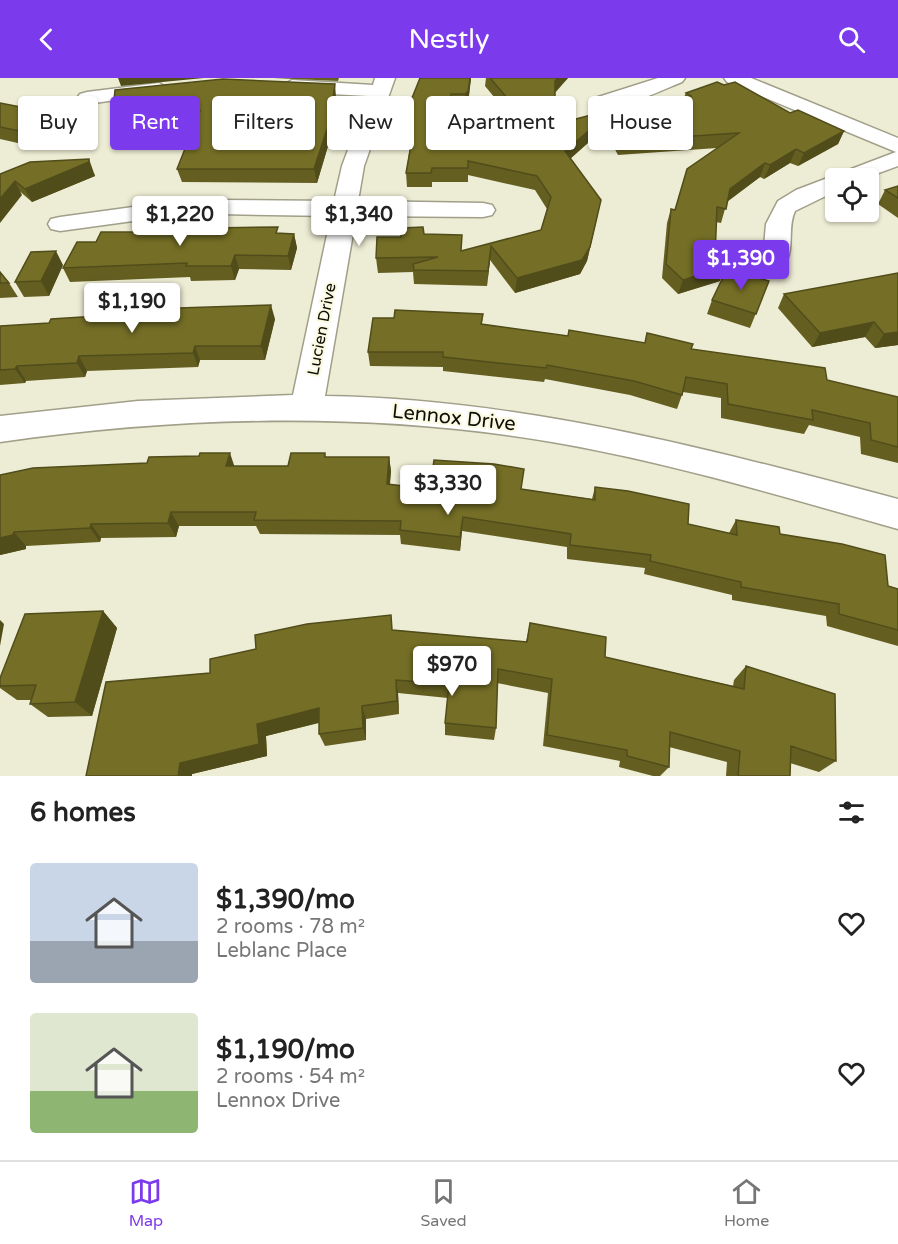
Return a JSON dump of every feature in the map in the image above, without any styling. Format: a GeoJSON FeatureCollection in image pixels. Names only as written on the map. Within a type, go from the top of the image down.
{"type":"FeatureCollection","features":[{"type":"Feature","properties":{"kind":"street"},"geometry":{"type":"LineString","coordinates":[[625,96],[675,78]]}},
{"type":"Feature","properties":{"kind":"street"},"geometry":{"type":"LineString","coordinates":[[734,78],[898,146]]}},
{"type":"Feature","properties":{"kind":"street"},"geometry":{"type":"LineString","coordinates":[[272,85],[382,85]]}},
{"type":"Feature","properties":{"kind":"street","name":"Lucien Drive"},"geometry":{"type":"LineString","coordinates":[[307,407],[353,166],[382,85]]}},
{"type":"Feature","properties":{"kind":"street"},"geometry":{"type":"LineString","coordinates":[[98,97],[180,87]]}},
{"type":"Feature","properties":{"kind":"street"},"geometry":{"type":"LineString","coordinates":[[872,168],[898,158]]}},
{"type":"Feature","properties":{"kind":"street"},"geometry":{"type":"LineString","coordinates":[[776,258],[776,222],[781,210],[795,199],[825,187]]}},
{"type":"Feature","properties":{"kind":"street"},"geometry":{"type":"LineString","coordinates":[[60,224],[192,208],[483,210]]}},
{"type":"Feature","properties":{"kind":"street","name":"Lennox Drive"},"geometry":{"type":"LineString","coordinates":[[0,429],[143,411],[307,407],[436,414],[552,429],[705,462],[898,514]]}},
{"type":"Feature","properties":{"kind":"building"},"geometry":{"type":"Polygon","coordinates":[[[420,78],[470,78],[468,91],[465,94],[426,96],[426,150],[566,150],[601,200],[590,247],[582,260],[517,278],[491,246],[488,271],[414,270],[413,264],[438,257],[376,258],[377,237],[401,237],[401,228],[423,227],[424,234],[462,235],[461,251],[541,230],[551,197],[537,176],[468,161],[468,168],[432,168],[431,173],[406,173],[410,150],[414,150],[413,96],[420,78]]]}},
{"type":"Feature","properties":{"kind":"building"},"geometry":{"type":"Polygon","coordinates":[[[490,78],[558,78],[555,81],[555,96],[505,96],[490,78]]]}},
{"type":"Feature","properties":{"kind":"building"},"geometry":{"type":"Polygon","coordinates":[[[223,79],[335,84],[333,96],[327,96],[327,129],[314,169],[177,169],[185,150],[200,150],[200,96],[114,96],[115,90],[223,79]]]}},
{"type":"Feature","properties":{"kind":"building"},"geometry":{"type":"Polygon","coordinates":[[[717,82],[724,85],[735,82],[790,113],[798,110],[844,131],[804,153],[796,149],[770,165],[765,163],[730,189],[726,209],[717,207],[715,258],[725,267],[683,280],[666,264],[671,209],[675,210],[687,169],[739,133],[693,136],[693,96],[686,93],[717,82]]]}},
{"type":"Feature","properties":{"kind":"building"},"geometry":{"type":"Polygon","coordinates":[[[0,103],[18,106],[18,131],[0,127],[0,103]]]}},
{"type":"Feature","properties":{"kind":"building"},"geometry":{"type":"Polygon","coordinates":[[[588,116],[588,131],[576,142],[576,119],[588,116]]]}},
{"type":"Feature","properties":{"kind":"building"},"geometry":{"type":"Polygon","coordinates":[[[89,159],[89,162],[25,189],[15,181],[0,199],[0,174],[30,162],[89,159]]]}},
{"type":"Feature","properties":{"kind":"building"},"geometry":{"type":"Polygon","coordinates":[[[898,186],[898,198],[885,190],[898,186]]]}},
{"type":"Feature","properties":{"kind":"building"},"geometry":{"type":"Polygon","coordinates":[[[278,227],[276,233],[294,234],[288,256],[235,255],[231,266],[186,266],[187,263],[63,268],[77,242],[96,242],[101,232],[278,227]]]}},
{"type":"Feature","properties":{"kind":"building"},"geometry":{"type":"Polygon","coordinates":[[[56,251],[41,281],[15,282],[31,252],[56,251]]]}},
{"type":"Feature","properties":{"kind":"building"},"geometry":{"type":"Polygon","coordinates":[[[727,269],[769,281],[756,314],[712,300],[727,269]]]}},
{"type":"Feature","properties":{"kind":"building"},"geometry":{"type":"Polygon","coordinates":[[[0,272],[9,283],[0,283],[0,272]]]}},
{"type":"Feature","properties":{"kind":"building"},"geometry":{"type":"Polygon","coordinates":[[[898,273],[898,332],[884,334],[874,322],[820,333],[784,294],[898,273]]]}},
{"type":"Feature","properties":{"kind":"building"},"geometry":{"type":"Polygon","coordinates":[[[271,305],[261,346],[195,346],[193,353],[79,356],[77,363],[17,366],[15,369],[0,370],[0,326],[49,323],[51,319],[114,315],[116,310],[271,305]]]}},
{"type":"Feature","properties":{"kind":"building"},"geometry":{"type":"Polygon","coordinates":[[[395,310],[483,314],[481,324],[568,336],[569,330],[645,343],[647,333],[693,344],[691,349],[825,368],[827,380],[898,397],[898,447],[871,440],[870,423],[812,410],[813,420],[728,404],[727,384],[686,377],[682,395],[634,381],[547,365],[546,368],[443,357],[443,352],[368,352],[373,318],[394,318],[395,310]]]}},
{"type":"Feature","properties":{"kind":"building"},"geometry":{"type":"Polygon","coordinates":[[[200,453],[230,453],[226,466],[288,466],[291,453],[325,453],[325,457],[389,457],[387,484],[430,489],[434,460],[494,464],[524,469],[521,489],[595,500],[595,487],[628,491],[689,504],[688,524],[737,535],[736,520],[779,527],[780,534],[842,544],[885,555],[888,586],[898,589],[898,630],[839,614],[839,604],[741,587],[741,582],[650,561],[651,555],[570,545],[571,534],[463,517],[460,537],[400,530],[401,521],[254,520],[256,512],[171,512],[168,523],[91,524],[90,528],[14,532],[13,535],[0,538],[0,475],[33,468],[147,463],[149,457],[199,456],[200,453]]]}},
{"type":"Feature","properties":{"kind":"building"},"geometry":{"type":"Polygon","coordinates":[[[103,611],[75,702],[30,704],[36,685],[0,686],[0,678],[25,614],[103,611]]]}},
{"type":"Feature","properties":{"kind":"building"},"geometry":{"type":"Polygon","coordinates":[[[391,615],[392,630],[527,642],[530,623],[606,637],[605,657],[744,689],[746,666],[835,694],[836,761],[791,746],[790,776],[738,776],[740,751],[670,732],[669,767],[627,756],[627,750],[547,735],[552,679],[498,669],[496,728],[445,723],[449,684],[396,680],[397,701],[362,706],[363,728],[319,734],[319,708],[257,724],[259,744],[180,763],[178,776],[86,776],[106,682],[210,673],[210,659],[256,649],[255,635],[307,624],[391,615]]]}}]}
